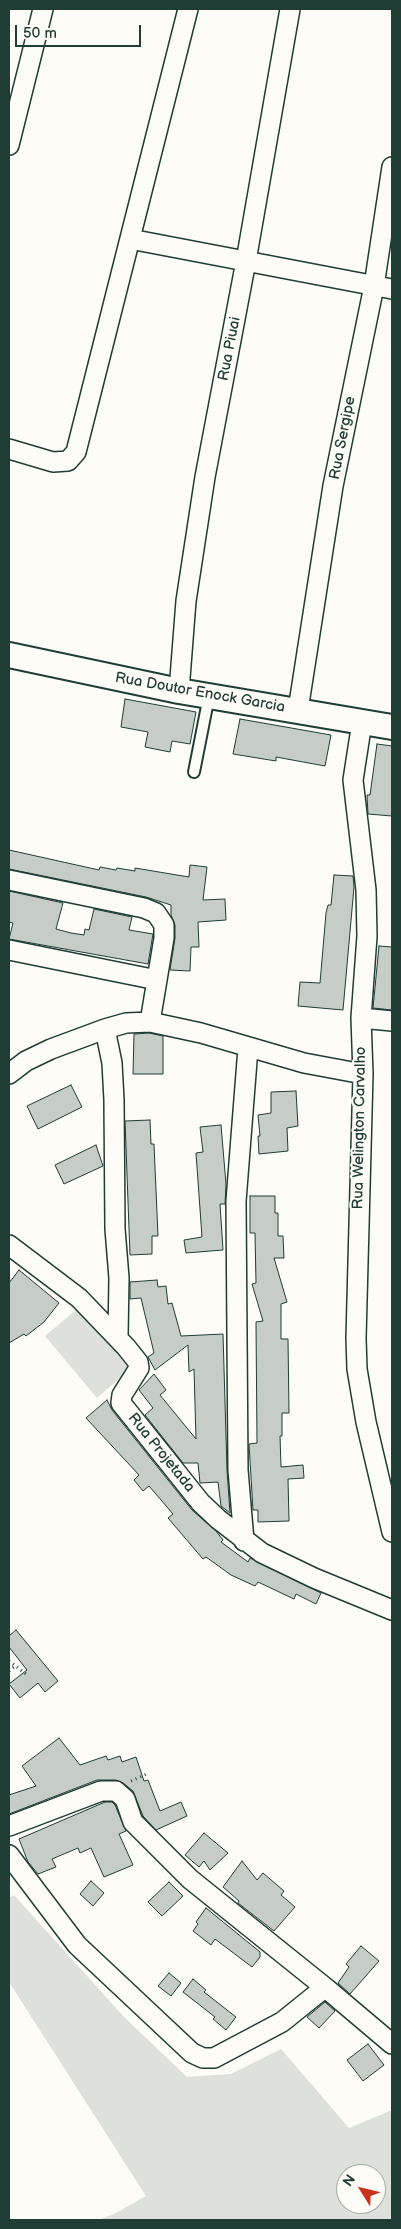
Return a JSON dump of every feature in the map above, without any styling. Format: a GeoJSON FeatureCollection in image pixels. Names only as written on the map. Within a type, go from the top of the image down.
{"type":"FeatureCollection","features":[{"type":"Feature","properties":{"kind":"street"},"geometry":{"type":"LineString","coordinates":[[9,145],[43,9]]}},
{"type":"Feature","properties":{"kind":"street"},"geometry":{"type":"LineString","coordinates":[[9,449],[53,462],[68,461],[76,452],[188,9]]}},
{"type":"Feature","properties":{"kind":"street","name":"Rua Piuai"},"geometry":{"type":"LineString","coordinates":[[179,691],[186,601],[202,496],[246,261],[290,9]]}},
{"type":"Feature","properties":{"kind":"street","name":"Rua Sergipe"},"geometry":{"type":"LineString","coordinates":[[298,710],[333,486],[383,288],[392,167]]}},
{"type":"Feature","properties":{"kind":"street"},"geometry":{"type":"LineString","coordinates":[[130,239],[383,288]]}},
{"type":"Feature","properties":{"kind":"street","name":"Rua Doutor Enock Garcia"},"geometry":{"type":"LineString","coordinates":[[9,655],[179,691],[392,727]]}},
{"type":"Feature","properties":{"kind":"street","name":"Rua Welington Carvalho"},"geometry":{"type":"LineString","coordinates":[[362,722],[353,780],[366,890],[366,936],[361,1018],[363,1074],[357,1262],[357,1370],[366,1422],[388,1497],[392,1532]]}},
{"type":"Feature","properties":{"kind":"street"},"geometry":{"type":"LineString","coordinates":[[9,880],[154,911],[164,925],[163,950],[150,1022]]}},
{"type":"Feature","properties":{"kind":"street"},"geometry":{"type":"LineString","coordinates":[[9,950],[158,980]]}},
{"type":"Feature","properties":{"kind":"street"},"geometry":{"type":"LineString","coordinates":[[361,1018],[392,1021]]}},
{"type":"Feature","properties":{"kind":"street"},"geometry":{"type":"LineString","coordinates":[[9,1074],[34,1057],[105,1029],[126,1024],[150,1022],[201,1033],[304,1063],[363,1074]]}},
{"type":"Feature","properties":{"kind":"street"},"geometry":{"type":"LineString","coordinates":[[105,1029],[112,1063],[114,1100],[115,1229],[119,1278],[118,1336]]}},
{"type":"Feature","properties":{"kind":"street"},"geometry":{"type":"LineString","coordinates":[[244,1540],[238,1470],[236,1201],[248,1048]]}},
{"type":"Feature","properties":{"kind":"street","name":"Rua Projetada"},"geometry":{"type":"LineString","coordinates":[[9,1245],[79,1298],[118,1336],[139,1366],[137,1374],[122,1395],[121,1403],[201,1503],[262,1553],[314,1578],[392,1610]]}},
{"type":"Feature","properties":{"kind":"street"},"geometry":{"type":"LineString","coordinates":[[9,1826],[102,1791],[116,1791],[125,1799],[133,1822],[190,1878],[392,2044]]}},
{"type":"Feature","properties":{"kind":"street"},"geometry":{"type":"LineString","coordinates":[[9,1855],[77,1944],[192,2053],[203,2058],[214,2058],[282,2022],[323,1989],[327,1989]]}},
{"type":"Feature","properties":{"kind":"lane"},"geometry":{"type":"LineString","coordinates":[[194,772],[209,696]]}},
{"type":"Feature","properties":{"kind":"path"},"geometry":{"type":"LineString","coordinates":[[9,1661],[26,1674]]}},
{"type":"Feature","properties":{"kind":"path"},"geometry":{"type":"LineString","coordinates":[[9,1671],[15,1666]]}},
{"type":"Feature","properties":{"kind":"shaded area"},"geometry":{"type":"Polygon","coordinates":[[[83,1304],[135,1365],[97,1398],[45,1336],[83,1304]]]}},
{"type":"Feature","properties":{"kind":"shaded area"},"geometry":{"type":"Polygon","coordinates":[[[14,1895],[124,2017],[187,2077],[231,2074],[281,2049],[349,2128],[392,2110],[392,2220],[98,2220],[114,2214],[146,2196],[9,1982],[9,1898],[14,1895]]]}},
{"type":"Feature","properties":{"kind":"building"},"geometry":{"type":"Polygon","coordinates":[[[125,699],[196,712],[190,744],[172,741],[170,752],[145,747],[148,732],[121,727],[125,699]]]}},
{"type":"Feature","properties":{"kind":"building"},"geometry":{"type":"Polygon","coordinates":[[[240,719],[331,735],[325,766],[276,757],[276,761],[233,754],[240,719]]]}},
{"type":"Feature","properties":{"kind":"building"},"geometry":{"type":"Polygon","coordinates":[[[377,744],[392,746],[392,816],[368,814],[367,795],[370,795],[377,744]]]}},
{"type":"Feature","properties":{"kind":"building"},"geometry":{"type":"Polygon","coordinates":[[[9,850],[99,870],[100,867],[135,871],[135,868],[189,877],[190,865],[207,867],[203,900],[225,899],[226,920],[198,922],[199,947],[191,947],[190,971],[170,970],[175,938],[175,925],[171,915],[171,905],[146,897],[9,869],[9,850]]]}},
{"type":"Feature","properties":{"kind":"building"},"geometry":{"type":"Polygon","coordinates":[[[334,875],[353,876],[354,887],[343,1010],[298,1006],[300,982],[320,983],[326,913],[328,905],[331,905],[334,875]]]}},
{"type":"Feature","properties":{"kind":"building"},"geometry":{"type":"Polygon","coordinates":[[[9,891],[63,903],[56,929],[71,933],[84,935],[85,929],[89,930],[94,909],[132,917],[129,930],[153,934],[148,964],[9,939],[13,923],[9,922],[9,891]]]}},
{"type":"Feature","properties":{"kind":"building"},"geometry":{"type":"Polygon","coordinates":[[[379,946],[392,947],[392,1010],[373,1008],[379,946]]]}},
{"type":"Feature","properties":{"kind":"building"},"geometry":{"type":"Polygon","coordinates":[[[149,1033],[163,1036],[163,1074],[133,1074],[134,1034],[149,1033]]]}},
{"type":"Feature","properties":{"kind":"building"},"geometry":{"type":"Polygon","coordinates":[[[71,1085],[82,1107],[38,1129],[27,1106],[71,1085]]]}},
{"type":"Feature","properties":{"kind":"building"},"geometry":{"type":"Polygon","coordinates":[[[296,1091],[298,1126],[287,1128],[288,1151],[259,1154],[258,1115],[271,1113],[271,1092],[296,1091]]]}},
{"type":"Feature","properties":{"kind":"building"},"geometry":{"type":"Polygon","coordinates":[[[150,1120],[151,1144],[154,1144],[158,1236],[152,1236],[152,1254],[130,1255],[125,1121],[150,1120]]]}},
{"type":"Feature","properties":{"kind":"building"},"geometry":{"type":"Polygon","coordinates":[[[221,1125],[226,1184],[225,1204],[220,1204],[223,1250],[186,1253],[184,1240],[202,1237],[196,1153],[203,1152],[200,1127],[221,1125]]]}},
{"type":"Feature","properties":{"kind":"building"},"geometry":{"type":"Polygon","coordinates":[[[96,1145],[103,1166],[64,1184],[55,1165],[96,1145]]]}},
{"type":"Feature","properties":{"kind":"building"},"geometry":{"type":"Polygon","coordinates":[[[250,1196],[275,1196],[275,1213],[278,1213],[278,1236],[283,1236],[284,1258],[274,1258],[287,1302],[281,1304],[281,1339],[288,1339],[289,1413],[282,1413],[282,1436],[280,1436],[281,1467],[303,1465],[304,1478],[288,1479],[289,1521],[258,1522],[258,1510],[253,1510],[249,1444],[257,1443],[256,1322],[263,1321],[252,1284],[256,1283],[255,1233],[250,1233],[250,1196]]]}},
{"type":"Feature","properties":{"kind":"building"},"geometry":{"type":"Polygon","coordinates":[[[19,1270],[59,1303],[44,1322],[26,1336],[24,1334],[9,1343],[9,1283],[19,1270]]]}},
{"type":"Feature","properties":{"kind":"building"},"geometry":{"type":"Polygon","coordinates":[[[157,1280],[158,1287],[166,1286],[168,1304],[172,1303],[181,1336],[223,1334],[230,1513],[221,1506],[218,1482],[200,1483],[198,1463],[183,1463],[145,1415],[153,1408],[139,1390],[154,1374],[166,1390],[160,1395],[196,1439],[194,1369],[189,1372],[188,1345],[155,1370],[148,1357],[154,1353],[141,1298],[130,1299],[130,1282],[157,1280]]]}},
{"type":"Feature","properties":{"kind":"building"},"geometry":{"type":"Polygon","coordinates":[[[107,1400],[112,1410],[192,1510],[216,1531],[223,1540],[221,1542],[248,1562],[250,1558],[321,1593],[316,1604],[296,1594],[294,1599],[258,1582],[255,1586],[231,1575],[206,1557],[203,1559],[168,1518],[173,1514],[149,1486],[143,1491],[134,1480],[139,1475],[86,1418],[107,1400]]]}},
{"type":"Feature","properties":{"kind":"building"},"geometry":{"type":"Polygon","coordinates":[[[16,1630],[58,1681],[45,1692],[38,1683],[20,1698],[9,1684],[27,1670],[9,1647],[9,1636],[16,1630]]]}},
{"type":"Feature","properties":{"kind":"building"},"geometry":{"type":"Polygon","coordinates":[[[59,1738],[80,1765],[106,1756],[108,1760],[120,1756],[122,1762],[136,1757],[144,1781],[148,1780],[160,1811],[181,1802],[187,1816],[156,1830],[143,1816],[133,1791],[116,1780],[97,1780],[9,1814],[9,1795],[36,1786],[22,1766],[59,1738]]]}},
{"type":"Feature","properties":{"kind":"building"},"geometry":{"type":"Polygon","coordinates":[[[105,1802],[112,1802],[115,1805],[126,1831],[119,1834],[133,1865],[104,1877],[91,1848],[80,1853],[78,1848],[52,1859],[56,1867],[38,1874],[28,1862],[19,1839],[105,1802]]]}},
{"type":"Feature","properties":{"kind":"building"},"geometry":{"type":"Polygon","coordinates":[[[204,1833],[228,1853],[210,1870],[204,1861],[199,1867],[185,1855],[204,1833]]]}},
{"type":"Feature","properties":{"kind":"building"},"geometry":{"type":"Polygon","coordinates":[[[242,1861],[257,1880],[263,1873],[284,1891],[281,1895],[295,1907],[274,1931],[238,1903],[239,1901],[223,1887],[242,1861]]]}},
{"type":"Feature","properties":{"kind":"building"},"geometry":{"type":"Polygon","coordinates":[[[91,1881],[104,1893],[93,1906],[80,1894],[91,1881]]]}},
{"type":"Feature","properties":{"kind":"building"},"geometry":{"type":"Polygon","coordinates":[[[169,1882],[183,1896],[162,1916],[148,1902],[169,1882]]]}},
{"type":"Feature","properties":{"kind":"building"},"geometry":{"type":"Polygon","coordinates":[[[206,1908],[260,1952],[260,1957],[252,1967],[215,1939],[211,1945],[193,1931],[198,1924],[196,1922],[206,1908]]]}},
{"type":"Feature","properties":{"kind":"building"},"geometry":{"type":"Polygon","coordinates":[[[361,1946],[379,1961],[350,1994],[338,1983],[349,1967],[346,1964],[361,1946]]]}},
{"type":"Feature","properties":{"kind":"building"},"geometry":{"type":"Polygon","coordinates":[[[169,1973],[181,1983],[171,1996],[158,1986],[169,1973]]]}},
{"type":"Feature","properties":{"kind":"building"},"geometry":{"type":"Polygon","coordinates":[[[193,1979],[206,1990],[204,1992],[236,2017],[226,2030],[213,2019],[215,2017],[183,1992],[193,1979]]]}},
{"type":"Feature","properties":{"kind":"building"},"geometry":{"type":"Polygon","coordinates":[[[325,2002],[335,2011],[319,2028],[307,2017],[325,2002]]]}},
{"type":"Feature","properties":{"kind":"building"},"geometry":{"type":"Polygon","coordinates":[[[368,2044],[384,2065],[363,2081],[347,2060],[368,2044]]]}}]}
